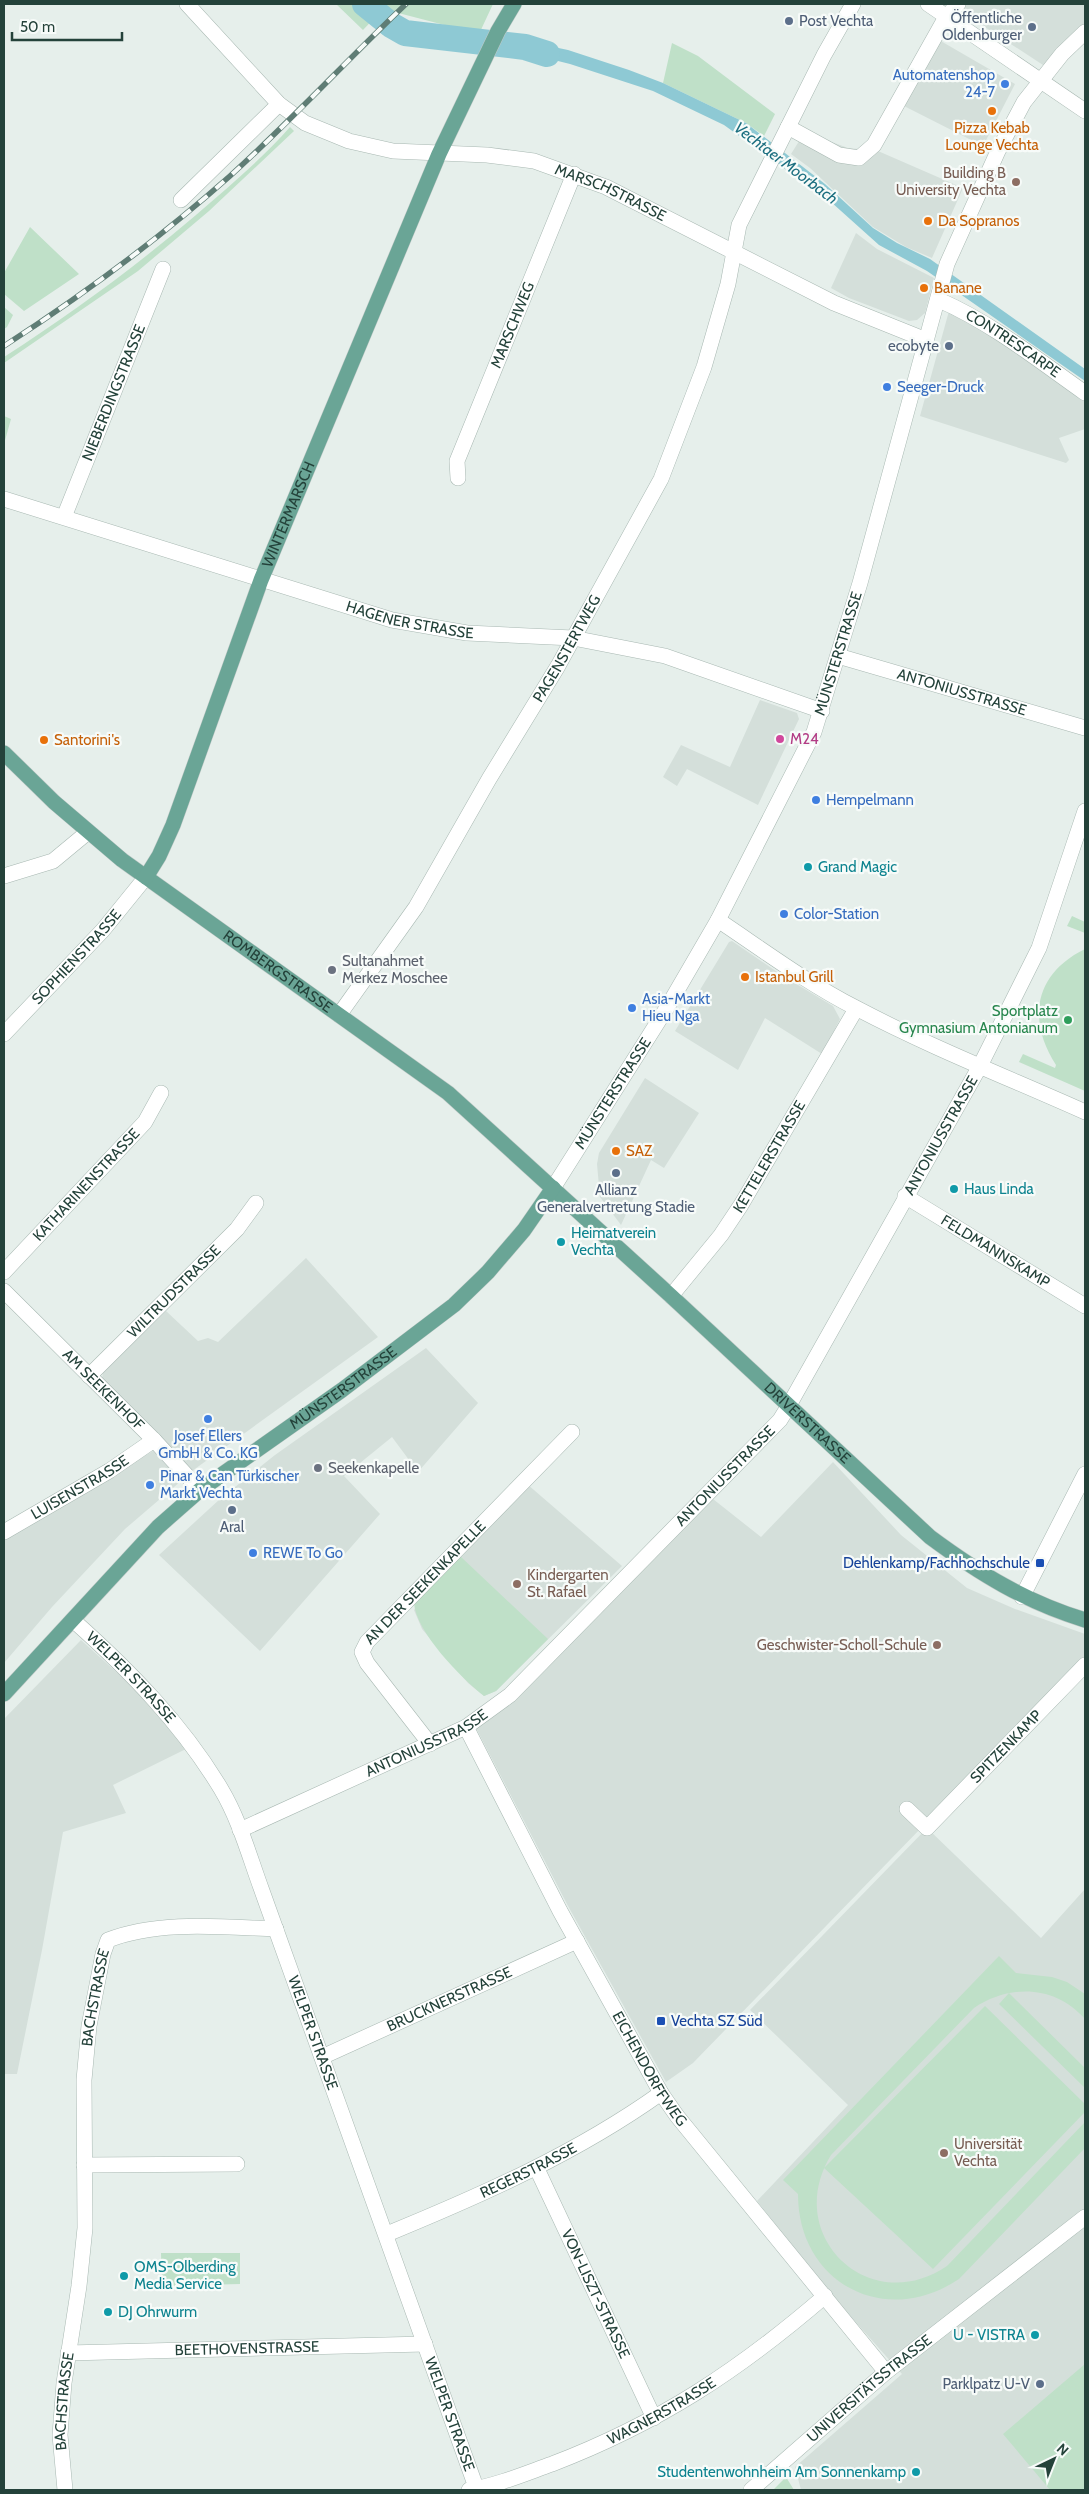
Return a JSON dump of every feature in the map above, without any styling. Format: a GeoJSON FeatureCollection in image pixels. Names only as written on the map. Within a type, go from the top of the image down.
{"type":"FeatureCollection","features":[{"type":"Feature","properties":{"kind":"main road","name":"WINTERMARSCH"},"geometry":{"type":"LineString","coordinates":[[146,877],[159,856],[172,824],[261,580],[439,154],[498,31],[514,4]]}},
{"type":"Feature","properties":{"kind":"main road","name":"ROMBERGSTRASSE"},"geometry":{"type":"LineString","coordinates":[[4,753],[88,832],[146,877],[448,1093],[553,1188]]}},
{"type":"Feature","properties":{"kind":"main road","name":"DRIVERSTRASSE"},"geometry":{"type":"LineString","coordinates":[[553,1188],[930,1538],[973,1569],[1022,1597],[1085,1620]]}},
{"type":"Feature","properties":{"kind":"main road","name":"MÜNSTERSTRASSE"},"geometry":{"type":"LineString","coordinates":[[4,1694],[74,1621],[158,1528],[200,1490],[342,1390],[454,1306],[488,1272],[524,1230],[553,1188]]}},
{"type":"Feature","properties":{"kind":"street","name":"MARSCHSTRASSE"},"geometry":{"type":"LineString","coordinates":[[187,4],[279,104],[305,123],[349,141],[393,151],[487,155],[534,161],[574,174],[606,187],[834,303],[926,340]]}},
{"type":"Feature","properties":{"kind":"street","name":"PAGENSTERTWEG"},"geometry":{"type":"LineString","coordinates":[[339,1015],[416,907],[573,638],[661,479],[704,367],[734,252],[734,239],[738,225],[824,55],[853,4]]}},
{"type":"Feature","properties":{"kind":"street"},"geometry":{"type":"LineString","coordinates":[[928,4],[1085,111]]}},
{"type":"Feature","properties":{"kind":"street"},"geometry":{"type":"LineString","coordinates":[[786,133],[839,156],[859,158],[874,145],[946,17],[958,4]]}},
{"type":"Feature","properties":{"kind":"street","name":"MÜNSTERSTRASSE"},"geometry":{"type":"LineString","coordinates":[[553,1188],[668,1006],[718,920],[814,732],[838,656],[947,264],[1013,121],[1024,102],[1062,54],[1085,32]]}},
{"type":"Feature","properties":{"kind":"street"},"geometry":{"type":"LineString","coordinates":[[181,200],[279,104]]}},
{"type":"Feature","properties":{"kind":"street","name":"MARSCHWEG"},"geometry":{"type":"LineString","coordinates":[[458,478],[456,461],[574,174]]}},
{"type":"Feature","properties":{"kind":"street","name":"NIEBERDINGSTRASSE"},"geometry":{"type":"LineString","coordinates":[[64,517],[163,269]]}},
{"type":"Feature","properties":{"kind":"street","name":"CONTRESCARPE"},"geometry":{"type":"LineString","coordinates":[[940,293],[959,309],[993,329],[1085,393]]}},
{"type":"Feature","properties":{"kind":"street","name":"HAGENER STRASSE"},"geometry":{"type":"LineString","coordinates":[[4,499],[392,620],[428,627],[505,636],[573,638],[678,660],[822,711]]}},
{"type":"Feature","properties":{"kind":"street","name":"ANTONIUSSTRASSE"},"geometry":{"type":"LineString","coordinates":[[838,656],[1085,728]]}},
{"type":"Feature","properties":{"kind":"street","name":"ANTONIUSSTRASSE"},"geometry":{"type":"LineString","coordinates":[[240,1830],[466,1727],[510,1695],[780,1420],[980,1066],[1039,948],[1085,811]]}},
{"type":"Feature","properties":{"kind":"street"},"geometry":{"type":"LineString","coordinates":[[4,876],[53,861],[88,832]]}},
{"type":"Feature","properties":{"kind":"street","name":"SOPHIENSTRASSE"},"geometry":{"type":"LineString","coordinates":[[4,1034],[114,918],[146,877]]}},
{"type":"Feature","properties":{"kind":"street"},"geometry":{"type":"LineString","coordinates":[[718,920],[806,980],[856,1009],[1085,1112]]}},
{"type":"Feature","properties":{"kind":"street","name":"KETTELERSTRASSE"},"geometry":{"type":"LineString","coordinates":[[671,1296],[721,1235],[741,1204],[856,1009]]}},
{"type":"Feature","properties":{"kind":"street","name":"KATHARINENSTRASSE"},"geometry":{"type":"LineString","coordinates":[[4,1272],[145,1122],[161,1093]]}},
{"type":"Feature","properties":{"kind":"street","name":"FELDMANNSKAMP"},"geometry":{"type":"LineString","coordinates":[[906,1196],[1085,1306]]}},
{"type":"Feature","properties":{"kind":"street","name":"WILTRUDSTRASSE"},"geometry":{"type":"LineString","coordinates":[[89,1376],[237,1229],[256,1203]]}},
{"type":"Feature","properties":{"kind":"street","name":"AM SEEKENHOF"},"geometry":{"type":"LineString","coordinates":[[4,1291],[154,1440],[200,1490]]}},
{"type":"Feature","properties":{"kind":"street","name":"AN DER SEEKENKAPELLE"},"geometry":{"type":"LineString","coordinates":[[430,1744],[367,1663],[362,1652],[367,1642],[572,1432]]}},
{"type":"Feature","properties":{"kind":"street","name":"LUISENSTRASSE"},"geometry":{"type":"LineString","coordinates":[[4,1532],[109,1471],[154,1440]]}},
{"type":"Feature","properties":{"kind":"street"},"geometry":{"type":"LineString","coordinates":[[1022,1597],[1085,1474]]}},
{"type":"Feature","properties":{"kind":"street","name":"WELPER STRASSE"},"geometry":{"type":"LineString","coordinates":[[74,1621],[136,1679],[182,1732],[222,1791],[240,1830],[387,2234],[474,2490]]}},
{"type":"Feature","properties":{"kind":"street","name":"SPITZENKAMP"},"geometry":{"type":"LineString","coordinates":[[907,1809],[927,1828],[1085,1665]]}},
{"type":"Feature","properties":{"kind":"street","name":"EICHENDORFFWEG"},"geometry":{"type":"LineString","coordinates":[[466,1727],[577,1941],[661,2093],[677,2116],[886,2372]]}},
{"type":"Feature","properties":{"kind":"street","name":"BACHSTRASSE"},"geometry":{"type":"LineString","coordinates":[[66,2490],[60,2435],[68,2353],[79,2286],[85,2228],[84,2080],[89,2026],[103,1954],[108,1940],[124,1934],[206,1926],[276,1929]]}},
{"type":"Feature","properties":{"kind":"street","name":"BRUCKNERSTRASSE"},"geometry":{"type":"LineString","coordinates":[[322,2056],[577,1941]]}},
{"type":"Feature","properties":{"kind":"street","name":"REGERSTRASSE"},"geometry":{"type":"LineString","coordinates":[[387,2234],[467,2201],[537,2169],[640,2108],[661,2093]]}},
{"type":"Feature","properties":{"kind":"street"},"geometry":{"type":"LineString","coordinates":[[84,2165],[237,2164]]}},
{"type":"Feature","properties":{"kind":"street","name":"VON-LISZT-STRASSE"},"geometry":{"type":"LineString","coordinates":[[537,2169],[654,2418]]}},
{"type":"Feature","properties":{"kind":"street","name":"UNIVERSITÄTSSTRASSE"},"geometry":{"type":"LineString","coordinates":[[751,2490],[886,2372],[1085,2217]]}},
{"type":"Feature","properties":{"kind":"street","name":"WAGNERSTRASSE"},"geometry":{"type":"LineString","coordinates":[[474,2490],[495,2485],[565,2459],[621,2436],[654,2418],[704,2389],[752,2356],[825,2296]]}},
{"type":"Feature","properties":{"kind":"street","name":"BEETHOVENSTRASSE"},"geometry":{"type":"LineString","coordinates":[[68,2353],[425,2344]]}},
{"type":"Feature","properties":{"kind":"shaded area"},"geometry":{"type":"Polygon","coordinates":[[[965,4],[1085,4],[1085,23],[1043,65],[959,10],[965,4]]]}},
{"type":"Feature","properties":{"kind":"shaded area"},"geometry":{"type":"Polygon","coordinates":[[[939,40],[1015,84],[983,146],[902,105],[939,40]]]}},
{"type":"Feature","properties":{"kind":"shaded area"},"geometry":{"type":"Polygon","coordinates":[[[806,130],[810,134],[848,148],[878,151],[963,188],[932,258],[906,247],[873,227],[810,168],[791,154],[806,130]]]}},
{"type":"Feature","properties":{"kind":"shaded area"},"geometry":{"type":"Polygon","coordinates":[[[856,233],[877,249],[934,278],[925,313],[917,320],[909,321],[849,298],[831,288],[856,233]]]}},
{"type":"Feature","properties":{"kind":"shaded area"},"geometry":{"type":"Polygon","coordinates":[[[949,311],[1015,349],[1085,401],[1085,429],[1059,438],[1069,460],[1066,463],[920,416],[949,311]]]}},
{"type":"Feature","properties":{"kind":"shaded area"},"geometry":{"type":"Polygon","coordinates":[[[760,700],[797,713],[799,719],[758,805],[687,769],[677,786],[663,777],[681,745],[730,767],[760,700]]]}},
{"type":"Feature","properties":{"kind":"shaded area"},"geometry":{"type":"Polygon","coordinates":[[[732,941],[783,976],[833,1006],[840,1019],[822,1054],[765,1018],[738,1070],[675,1031],[729,942],[732,941]]]}},
{"type":"Feature","properties":{"kind":"shaded area"},"geometry":{"type":"Polygon","coordinates":[[[645,1078],[699,1113],[664,1168],[651,1160],[621,1225],[600,1197],[597,1164],[599,1153],[645,1078]]]}},
{"type":"Feature","properties":{"kind":"shaded area"},"geometry":{"type":"Polygon","coordinates":[[[306,1258],[378,1337],[192,1471],[102,1379],[103,1372],[166,1311],[198,1341],[208,1338],[218,1342],[306,1258]]]}},
{"type":"Feature","properties":{"kind":"shaded area"},"geometry":{"type":"Polygon","coordinates":[[[426,1348],[478,1403],[418,1472],[392,1437],[344,1476],[380,1514],[260,1651],[159,1555],[220,1499],[275,1455],[426,1348]]]}},
{"type":"Feature","properties":{"kind":"shaded area"},"geometry":{"type":"Polygon","coordinates":[[[153,1451],[181,1481],[125,1529],[52,1607],[4,1663],[4,1539],[153,1451]]]}},
{"type":"Feature","properties":{"kind":"shaded area"},"geometry":{"type":"Polygon","coordinates":[[[833,1462],[901,1535],[967,1588],[1015,1609],[1085,1634],[1085,1659],[693,2063],[666,2082],[568,1906],[476,1728],[514,1700],[713,1499],[761,1537],[833,1462]]]}},
{"type":"Feature","properties":{"kind":"shaded area","name":"Kindergarten St. Rafael"},"geometry":{"type":"Polygon","coordinates":[[[527,1484],[622,1566],[496,1691],[484,1696],[468,1683],[422,1629],[414,1610],[527,1484]]]}},
{"type":"Feature","properties":{"kind":"shaded area"},"geometry":{"type":"Polygon","coordinates":[[[81,1640],[157,1709],[186,1749],[113,1785],[126,1813],[63,1832],[17,2074],[4,2074],[4,1719],[81,1640]]]}},
{"type":"Feature","properties":{"kind":"shaded area","name":"Universität Vechta"},"geometry":{"type":"Polygon","coordinates":[[[927,1828],[1041,1938],[1085,1889],[1085,2490],[801,2490],[795,2467],[902,2374],[835,2299],[757,2201],[848,2105],[750,2010],[927,1828]]]}},
{"type":"Feature","properties":{"kind":"green space"},"geometry":{"type":"Polygon","coordinates":[[[336,4],[493,4],[479,34],[383,9],[363,30],[336,4]]]}},
{"type":"Feature","properties":{"kind":"green space"},"geometry":{"type":"Polygon","coordinates":[[[672,43],[698,56],[775,114],[764,136],[746,123],[663,83],[672,43]]]}},
{"type":"Feature","properties":{"kind":"green space"},"geometry":{"type":"Polygon","coordinates":[[[290,127],[294,131],[209,211],[138,271],[4,363],[4,357],[54,324],[150,253],[244,172],[290,127]]]}},
{"type":"Feature","properties":{"kind":"green space"},"geometry":{"type":"Polygon","coordinates":[[[30,227],[79,274],[24,311],[4,294],[4,273],[30,227]]]}},
{"type":"Feature","properties":{"kind":"green space"},"geometry":{"type":"Polygon","coordinates":[[[4,307],[13,315],[4,329],[4,307]]]}},
{"type":"Feature","properties":{"kind":"green space"},"geometry":{"type":"Polygon","coordinates":[[[4,416],[11,419],[4,444],[4,416]]]}},
{"type":"Feature","properties":{"kind":"green space"},"geometry":{"type":"Polygon","coordinates":[[[1072,916],[1085,922],[1085,933],[1067,926],[1072,916]]]}},
{"type":"Feature","properties":{"kind":"green space"},"geometry":{"type":"Polygon","coordinates":[[[1085,949],[1085,1091],[1019,1062],[1023,1054],[1055,1068],[1056,1065],[1041,1031],[1040,1000],[1046,985],[1055,971],[1068,959],[1085,949]]]}},
{"type":"Feature","properties":{"kind":"green space"},"geometry":{"type":"Polygon","coordinates":[[[460,1556],[548,1639],[496,1691],[484,1696],[441,1654],[423,1627],[414,1603],[460,1556]]]}},
{"type":"Feature","properties":{"kind":"green space"},"geometry":{"type":"Polygon","coordinates":[[[999,1956],[1016,1973],[1052,1977],[1067,1982],[1085,1994],[1085,2019],[1060,2000],[1046,1994],[1032,1992],[1002,1995],[974,2008],[831,2155],[819,2185],[817,2214],[826,2239],[841,2260],[863,2275],[889,2282],[918,2280],[947,2266],[1085,2122],[1085,2148],[959,2279],[931,2293],[903,2299],[876,2298],[851,2289],[829,2273],[813,2252],[802,2225],[798,2194],[783,2180],[999,1956]]]}},
{"type":"Feature","properties":{"kind":"green space"},"geometry":{"type":"Polygon","coordinates":[[[1009,1993],[1085,2068],[1085,2088],[999,2004],[1009,1993]]]}},
{"type":"Feature","properties":{"kind":"green space"},"geometry":{"type":"Polygon","coordinates":[[[985,2006],[1085,2104],[1085,2112],[933,2269],[824,2168],[985,2006]]]}},
{"type":"Feature","properties":{"kind":"green space"},"geometry":{"type":"Polygon","coordinates":[[[161,2253],[240,2253],[240,2284],[162,2286],[161,2253]]]}},
{"type":"Feature","properties":{"kind":"green space"},"geometry":{"type":"Polygon","coordinates":[[[1085,2364],[1085,2490],[1050,2490],[1003,2434],[1085,2364]]]}},
{"type":"Feature","properties":{"kind":"green space"},"geometry":{"type":"Polygon","coordinates":[[[786,2477],[794,2490],[773,2490],[786,2477]]]}},
{"type":"Feature","properties":{"kind":"water"},"geometry":{"type":"Polygon","coordinates":[[[516,39],[568,50],[629,70],[663,83],[746,123],[825,184],[873,228],[897,243],[930,259],[1085,369],[1085,381],[927,271],[879,245],[831,202],[724,125],[653,91],[570,64],[510,49],[516,39]]]}},
{"type":"Feature","properties":{"kind":"waterway","name":"Vechtaer Moorbach"},"geometry":{"type":"LineString","coordinates":[[365,4],[391,25],[405,33],[525,47],[547,54]]}},
{"type":"Feature","properties":{"kind":"railway"},"geometry":{"type":"LineString","coordinates":[[4,346],[63,307],[176,222],[275,134],[406,4]]}},
{"type":"Feature","properties":{"kind":"place","name":"Post Vechta"},"geometry":{"type":"Point","coordinates":[789,21]}},
{"type":"Feature","properties":{"kind":"place","name":"Öffentliche Oldenburger"},"geometry":{"type":"Point","coordinates":[1032,27]}},
{"type":"Feature","properties":{"kind":"place","name":"Automatenshop 24-7"},"geometry":{"type":"Point","coordinates":[1005,84]}},
{"type":"Feature","properties":{"kind":"place","name":"Pizza Kebab Lounge Vechta"},"geometry":{"type":"Point","coordinates":[992,111]}},
{"type":"Feature","properties":{"kind":"place","name":"Building B University Vechta"},"geometry":{"type":"Point","coordinates":[1016,182]}},
{"type":"Feature","properties":{"kind":"place","name":"Da Sopranos"},"geometry":{"type":"Point","coordinates":[928,221]}},
{"type":"Feature","properties":{"kind":"place","name":"Banane"},"geometry":{"type":"Point","coordinates":[924,288]}},
{"type":"Feature","properties":{"kind":"place","name":"ecobyte"},"geometry":{"type":"Point","coordinates":[949,346]}},
{"type":"Feature","properties":{"kind":"place","name":"Seeger-Druck"},"geometry":{"type":"Point","coordinates":[887,387]}},
{"type":"Feature","properties":{"kind":"place","name":"M24"},"geometry":{"type":"Point","coordinates":[780,739]}},
{"type":"Feature","properties":{"kind":"place","name":"Santorini's"},"geometry":{"type":"Point","coordinates":[44,740]}},
{"type":"Feature","properties":{"kind":"place","name":"Hempelmann"},"geometry":{"type":"Point","coordinates":[816,800]}},
{"type":"Feature","properties":{"kind":"place","name":"Grand Magic"},"geometry":{"type":"Point","coordinates":[808,867]}},
{"type":"Feature","properties":{"kind":"place","name":"Color-Station"},"geometry":{"type":"Point","coordinates":[784,914]}},
{"type":"Feature","properties":{"kind":"place","name":"Sultanahmet Merkez Moschee"},"geometry":{"type":"Point","coordinates":[332,970]}},
{"type":"Feature","properties":{"kind":"place","name":"Istanbul Grill"},"geometry":{"type":"Point","coordinates":[745,977]}},
{"type":"Feature","properties":{"kind":"place","name":"Asia-Markt Hieu Nga"},"geometry":{"type":"Point","coordinates":[632,1008]}},
{"type":"Feature","properties":{"kind":"place","name":"Sportplatz Gymnasium Antonianum"},"geometry":{"type":"Point","coordinates":[1068,1020]}},
{"type":"Feature","properties":{"kind":"place","name":"SAZ"},"geometry":{"type":"Point","coordinates":[616,1151]}},
{"type":"Feature","properties":{"kind":"place","name":"Allianz Generalvertretung Stadie"},"geometry":{"type":"Point","coordinates":[616,1173]}},
{"type":"Feature","properties":{"kind":"place","name":"Haus Linda"},"geometry":{"type":"Point","coordinates":[954,1189]}},
{"type":"Feature","properties":{"kind":"place","name":"Heimatverein Vechta"},"geometry":{"type":"Point","coordinates":[561,1242]}},
{"type":"Feature","properties":{"kind":"place","name":"Josef Ellers GmbH & Co. KG"},"geometry":{"type":"Point","coordinates":[208,1419]}},
{"type":"Feature","properties":{"kind":"place","name":"Seekenkapelle"},"geometry":{"type":"Point","coordinates":[318,1468]}},
{"type":"Feature","properties":{"kind":"place","name":"Pinar & Can Türkischer Markt Vechta"},"geometry":{"type":"Point","coordinates":[150,1485]}},
{"type":"Feature","properties":{"kind":"place","name":"Aral"},"geometry":{"type":"Point","coordinates":[232,1510]}},
{"type":"Feature","properties":{"kind":"place","name":"REWE To Go"},"geometry":{"type":"Point","coordinates":[253,1553]}},
{"type":"Feature","properties":{"kind":"place","name":"Dehlenkamp/Fachhochschule"},"geometry":{"type":"Point","coordinates":[1040,1563]}},
{"type":"Feature","properties":{"kind":"place","name":"Kindergarten St. Rafael"},"geometry":{"type":"Point","coordinates":[517,1584]}},
{"type":"Feature","properties":{"kind":"place","name":"Geschwister-Scholl-Schule"},"geometry":{"type":"Point","coordinates":[937,1645]}},
{"type":"Feature","properties":{"kind":"place","name":"Vechta SZ Süd"},"geometry":{"type":"Point","coordinates":[661,2021]}},
{"type":"Feature","properties":{"kind":"place","name":"Universität Vechta"},"geometry":{"type":"Point","coordinates":[944,2153]}},
{"type":"Feature","properties":{"kind":"place","name":"OMS-Olberding Media Service"},"geometry":{"type":"Point","coordinates":[124,2276]}},
{"type":"Feature","properties":{"kind":"place","name":"DJ Ohrwurm"},"geometry":{"type":"Point","coordinates":[108,2312]}},
{"type":"Feature","properties":{"kind":"place","name":"U - VISTRA"},"geometry":{"type":"Point","coordinates":[1035,2335]}},
{"type":"Feature","properties":{"kind":"place","name":"Parklpatz U-V"},"geometry":{"type":"Point","coordinates":[1040,2384]}},
{"type":"Feature","properties":{"kind":"place","name":"Studentenwohnheim Am Sonnenkamp"},"geometry":{"type":"Point","coordinates":[916,2472]}}]}
